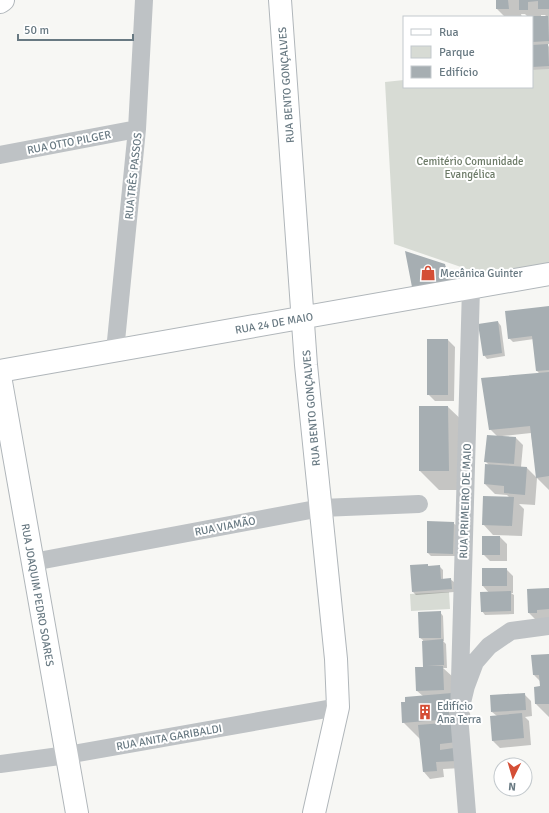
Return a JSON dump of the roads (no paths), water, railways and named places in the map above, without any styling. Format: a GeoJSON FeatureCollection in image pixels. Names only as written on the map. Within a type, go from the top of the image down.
{"type":"FeatureCollection","features":[{"type":"Feature","properties":{"kind":"street","name":"RUA TRÊS PASSOS"},"geometry":{"type":"LineString","coordinates":[[115,351],[137,129],[144,0]]}},
{"type":"Feature","properties":{"kind":"street","name":"RUA BENTO GONÇALVES"},"geometry":{"type":"LineString","coordinates":[[280,0],[306,365],[336,659],[338,707],[314,813]]}},
{"type":"Feature","properties":{"kind":"street","name":"RUA OTTO PILGER"},"geometry":{"type":"LineString","coordinates":[[0,155],[137,129]]}},
{"type":"Feature","properties":{"kind":"street","name":"RUA 24 DE MAIO"},"geometry":{"type":"LineString","coordinates":[[0,371],[549,274]]}},
{"type":"Feature","properties":{"kind":"street","name":"RUA PRIMEIRO DE MAIO"},"geometry":{"type":"LineString","coordinates":[[467,813],[459,715],[471,288]]}},
{"type":"Feature","properties":{"kind":"street","name":"RUA JOAQUIM PEDRO SOARES"},"geometry":{"type":"LineString","coordinates":[[0,376],[77,813]]}},
{"type":"Feature","properties":{"kind":"street","name":"RUA VIAMÃO"},"geometry":{"type":"LineString","coordinates":[[33,562],[321,508],[419,504]]}},
{"type":"Feature","properties":{"kind":"street","name":"RUA PRIMEIRO DE MAIO"},"geometry":{"type":"LineString","coordinates":[[459,715],[466,686],[475,662],[489,646],[511,631],[549,626]]}},
{"type":"Feature","properties":{"kind":"street","name":"RUA ANITA GARIBALDI"},"geometry":{"type":"LineString","coordinates":[[0,764],[67,755],[338,707]]}},
{"type":"Feature","properties":{"kind":"place","name":"Mecânica Guinter"},"geometry":{"type":"Point","coordinates":[428,273]}},
{"type":"Feature","properties":{"kind":"place","name":"Edifício Ana Terra"},"geometry":{"type":"Point","coordinates":[425,712]}},
{"type":"Feature","properties":{"kind":"park label","name":"Cemitério Comunidade Evangélica"},"geometry":{"type":"Point","coordinates":[470,167]}}]}
